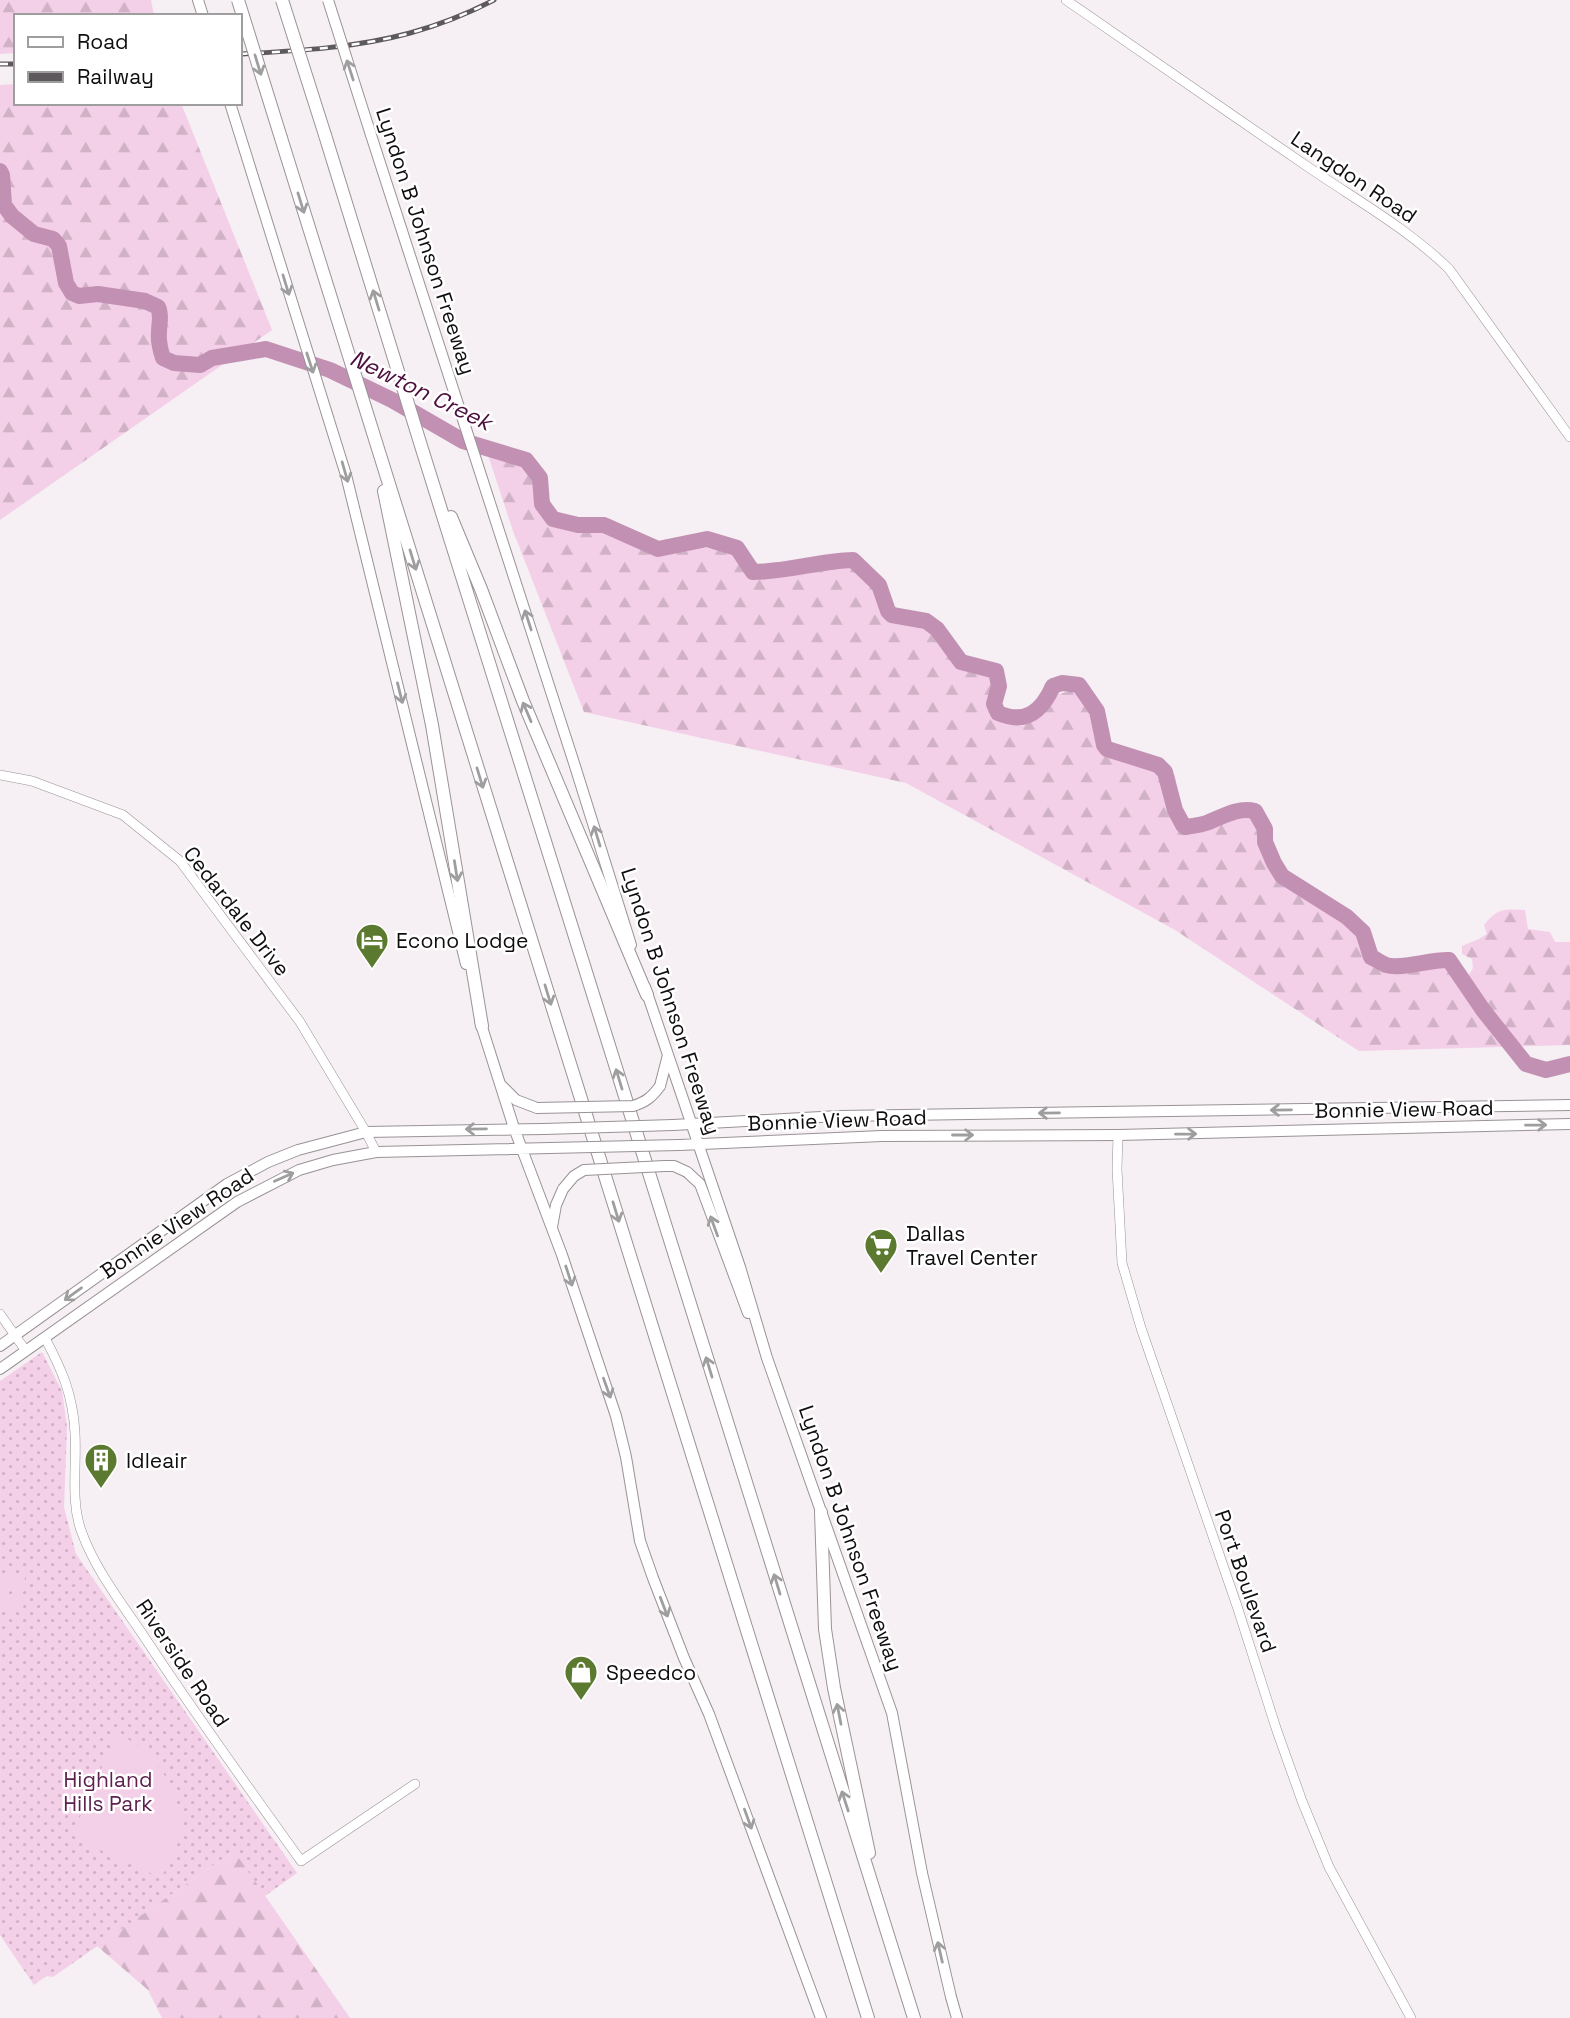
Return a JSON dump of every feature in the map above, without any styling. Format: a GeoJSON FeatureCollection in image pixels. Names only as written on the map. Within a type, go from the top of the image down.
{"type":"FeatureCollection","features":[{"type":"Feature","properties":{"kind":"highway"},"geometry":{"type":"LineString","coordinates":[[238,0],[868,2018]]}},
{"type":"Feature","properties":{"kind":"highway"},"geometry":{"type":"LineString","coordinates":[[282,0],[914,2018]]}},
{"type":"Feature","properties":{"kind":"highway"},"geometry":{"type":"LineString","coordinates":[[370,425],[432,725],[482,1026]]}},
{"type":"Feature","properties":{"kind":"highway"},"geometry":{"type":"LineString","coordinates":[[422,449],[481,589],[523,701],[647,995]]}},
{"type":"Feature","properties":{"kind":"highway"},"geometry":{"type":"LineString","coordinates":[[821,1511],[825,1629],[880,1913]]}},
{"type":"Feature","properties":{"kind":"main road","name":"Lyndon B Johnson Freeway"},"geometry":{"type":"LineString","coordinates":[[328,0],[575,763],[647,995],[740,1268],[767,1358],[892,1713],[922,1873],[957,2018]]}},
{"type":"Feature","properties":{"kind":"main road"},"geometry":{"type":"LineString","coordinates":[[231,105],[346,475],[482,1026],[514,1128],[552,1229],[616,1416],[640,1541],[684,1658],[709,1714],[821,2018]]}},
{"type":"Feature","properties":{"kind":"main road"},"geometry":{"type":"LineString","coordinates":[[499,1083],[516,1100],[537,1108],[633,1106],[646,1102],[654,1095],[660,1086],[668,1055]]}},
{"type":"Feature","properties":{"kind":"main road","name":"Bonnie View Road"},"geometry":{"type":"LineString","coordinates":[[0,1346],[227,1184],[268,1162],[298,1150],[366,1132],[692,1125],[839,1116],[1570,1105]]}},
{"type":"Feature","properties":{"kind":"main road"},"geometry":{"type":"LineString","coordinates":[[1117,1112],[1118,1135]]}},
{"type":"Feature","properties":{"kind":"main road"},"geometry":{"type":"LineString","coordinates":[[839,1116],[841,1137]]}},
{"type":"Feature","properties":{"kind":"main road","name":"Bonnie View Road"},"geometry":{"type":"LineString","coordinates":[[0,1369],[256,1191],[299,1170],[376,1152],[699,1145],[841,1137],[1118,1135],[1570,1124]]}},
{"type":"Feature","properties":{"kind":"main road"},"geometry":{"type":"LineString","coordinates":[[552,1229],[556,1205],[563,1189],[584,1170],[665,1166],[687,1172],[699,1184],[767,1358]]}},
{"type":"Feature","properties":{"kind":"main road"},"geometry":{"type":"LineString","coordinates":[[227,1184],[232,1206]]}},
{"type":"Feature","properties":{"kind":"street","name":"Langdon Road"},"geometry":{"type":"LineString","coordinates":[[1066,0],[1313,171],[1387,218],[1434,255],[1449,269],[1570,437]]}},
{"type":"Feature","properties":{"kind":"street","name":"Cedardale Drive"},"geometry":{"type":"LineString","coordinates":[[0,775],[32,781],[123,815],[180,861],[300,1022],[376,1152]]}},
{"type":"Feature","properties":{"kind":"street","name":"Port Boulevard"},"geometry":{"type":"LineString","coordinates":[[1118,1135],[1122,1263],[1141,1328],[1302,1801],[1329,1867],[1411,2018]]}},
{"type":"Feature","properties":{"kind":"street"},"geometry":{"type":"LineString","coordinates":[[0,1314],[26,1351]]}},
{"type":"Feature","properties":{"kind":"street","name":"Riverside Road"},"geometry":{"type":"LineString","coordinates":[[45,1338],[61,1367],[70,1392],[75,1433],[77,1511],[81,1532],[97,1565],[207,1731],[301,1861],[415,1784]]}},
{"type":"Feature","properties":{"kind":"green space"},"geometry":{"type":"Polygon","coordinates":[[[0,0],[151,0],[154,14],[14,14],[14,53],[0,54],[0,0]]]}},
{"type":"Feature","properties":{"kind":"green space"},"geometry":{"type":"Polygon","coordinates":[[[14,84],[14,105],[182,105],[272,330],[0,520],[0,85],[14,84]]]}},
{"type":"Feature","properties":{"kind":"green space"},"geometry":{"type":"Polygon","coordinates":[[[486,449],[525,464],[538,466],[548,482],[547,494],[556,518],[574,530],[616,530],[661,553],[694,546],[745,554],[760,576],[810,573],[830,563],[855,564],[883,585],[891,616],[932,626],[961,667],[998,674],[1004,688],[999,712],[1006,722],[1023,726],[1051,706],[1057,694],[1082,689],[1102,718],[1110,754],[1165,775],[1175,775],[1178,809],[1196,832],[1246,811],[1263,817],[1278,865],[1287,875],[1349,914],[1365,929],[1369,942],[1378,953],[1396,968],[1445,961],[1454,966],[1466,980],[1473,968],[1472,959],[1462,954],[1462,946],[1487,934],[1484,925],[1493,915],[1506,910],[1525,910],[1528,929],[1550,932],[1555,942],[1570,942],[1570,1045],[1359,1051],[1175,930],[906,783],[584,712],[513,531],[486,449]]]}},
{"type":"Feature","properties":{"kind":"green space","name":"Highland Hills Park"},"geometry":{"type":"Polygon","coordinates":[[[42,1352],[62,1391],[67,1427],[64,1507],[76,1554],[297,1873],[265,1896],[231,1853],[53,1977],[46,1976],[34,1985],[0,1935],[0,1381],[42,1352]]]}},
{"type":"Feature","properties":{"kind":"green space"},"geometry":{"type":"Polygon","coordinates":[[[0,1575],[25,1577],[24,1592],[0,1591],[0,1575]]]}},
{"type":"Feature","properties":{"kind":"green space"},"geometry":{"type":"Polygon","coordinates":[[[0,1595],[24,1596],[23,1612],[0,1611],[0,1595]]]}},
{"type":"Feature","properties":{"kind":"green space"},"geometry":{"type":"Polygon","coordinates":[[[117,1733],[140,1748],[159,1767],[167,1778],[177,1803],[181,1833],[161,1878],[83,1842],[76,1826],[117,1733]]]}},
{"type":"Feature","properties":{"kind":"green space"},"geometry":{"type":"Polygon","coordinates":[[[234,1851],[350,2018],[162,2018],[148,1990],[97,1946],[234,1851]]]}},
{"type":"Feature","properties":{"kind":"waterway","name":"Newton Creek"},"geometry":{"type":"LineString","coordinates":[[0,171],[4,205],[12,216],[34,234],[53,239],[59,246],[66,283],[72,293],[79,296],[98,294],[145,301],[158,307],[159,342],[163,358],[174,363],[200,365],[212,358],[266,349],[330,370],[392,400],[463,441],[526,460],[540,478],[542,504],[553,519],[578,525],[604,525],[658,549],[707,539],[737,548],[753,572],[853,560],[879,585],[892,615],[926,621],[937,629],[961,662],[996,671],[999,686],[994,704],[998,713],[1025,716],[1038,709],[1053,686],[1062,683],[1079,685],[1097,711],[1107,749],[1158,765],[1165,772],[1175,810],[1185,827],[1206,823],[1237,811],[1255,811],[1265,829],[1265,842],[1282,876],[1347,917],[1363,932],[1371,957],[1392,966],[1449,960],[1483,1010],[1526,1064],[1546,1070],[1570,1064]]}},
{"type":"Feature","properties":{"kind":"railway"},"geometry":{"type":"LineString","coordinates":[[242,54],[325,48],[389,38],[442,23],[494,0]]}},
{"type":"Feature","properties":{"kind":"railway"},"geometry":{"type":"LineString","coordinates":[[0,64],[14,64]]}},
{"type":"Feature","properties":{"kind":"place","name":"Econo Lodge"},"geometry":{"type":"Point","coordinates":[372,970]}},
{"type":"Feature","properties":{"kind":"place","name":"Dallas Travel Center"},"geometry":{"type":"Point","coordinates":[881,1275]}},
{"type":"Feature","properties":{"kind":"place","name":"Idleair"},"geometry":{"type":"Point","coordinates":[101,1490]}},
{"type":"Feature","properties":{"kind":"place","name":"Speedco"},"geometry":{"type":"Point","coordinates":[581,1702]}}]}
